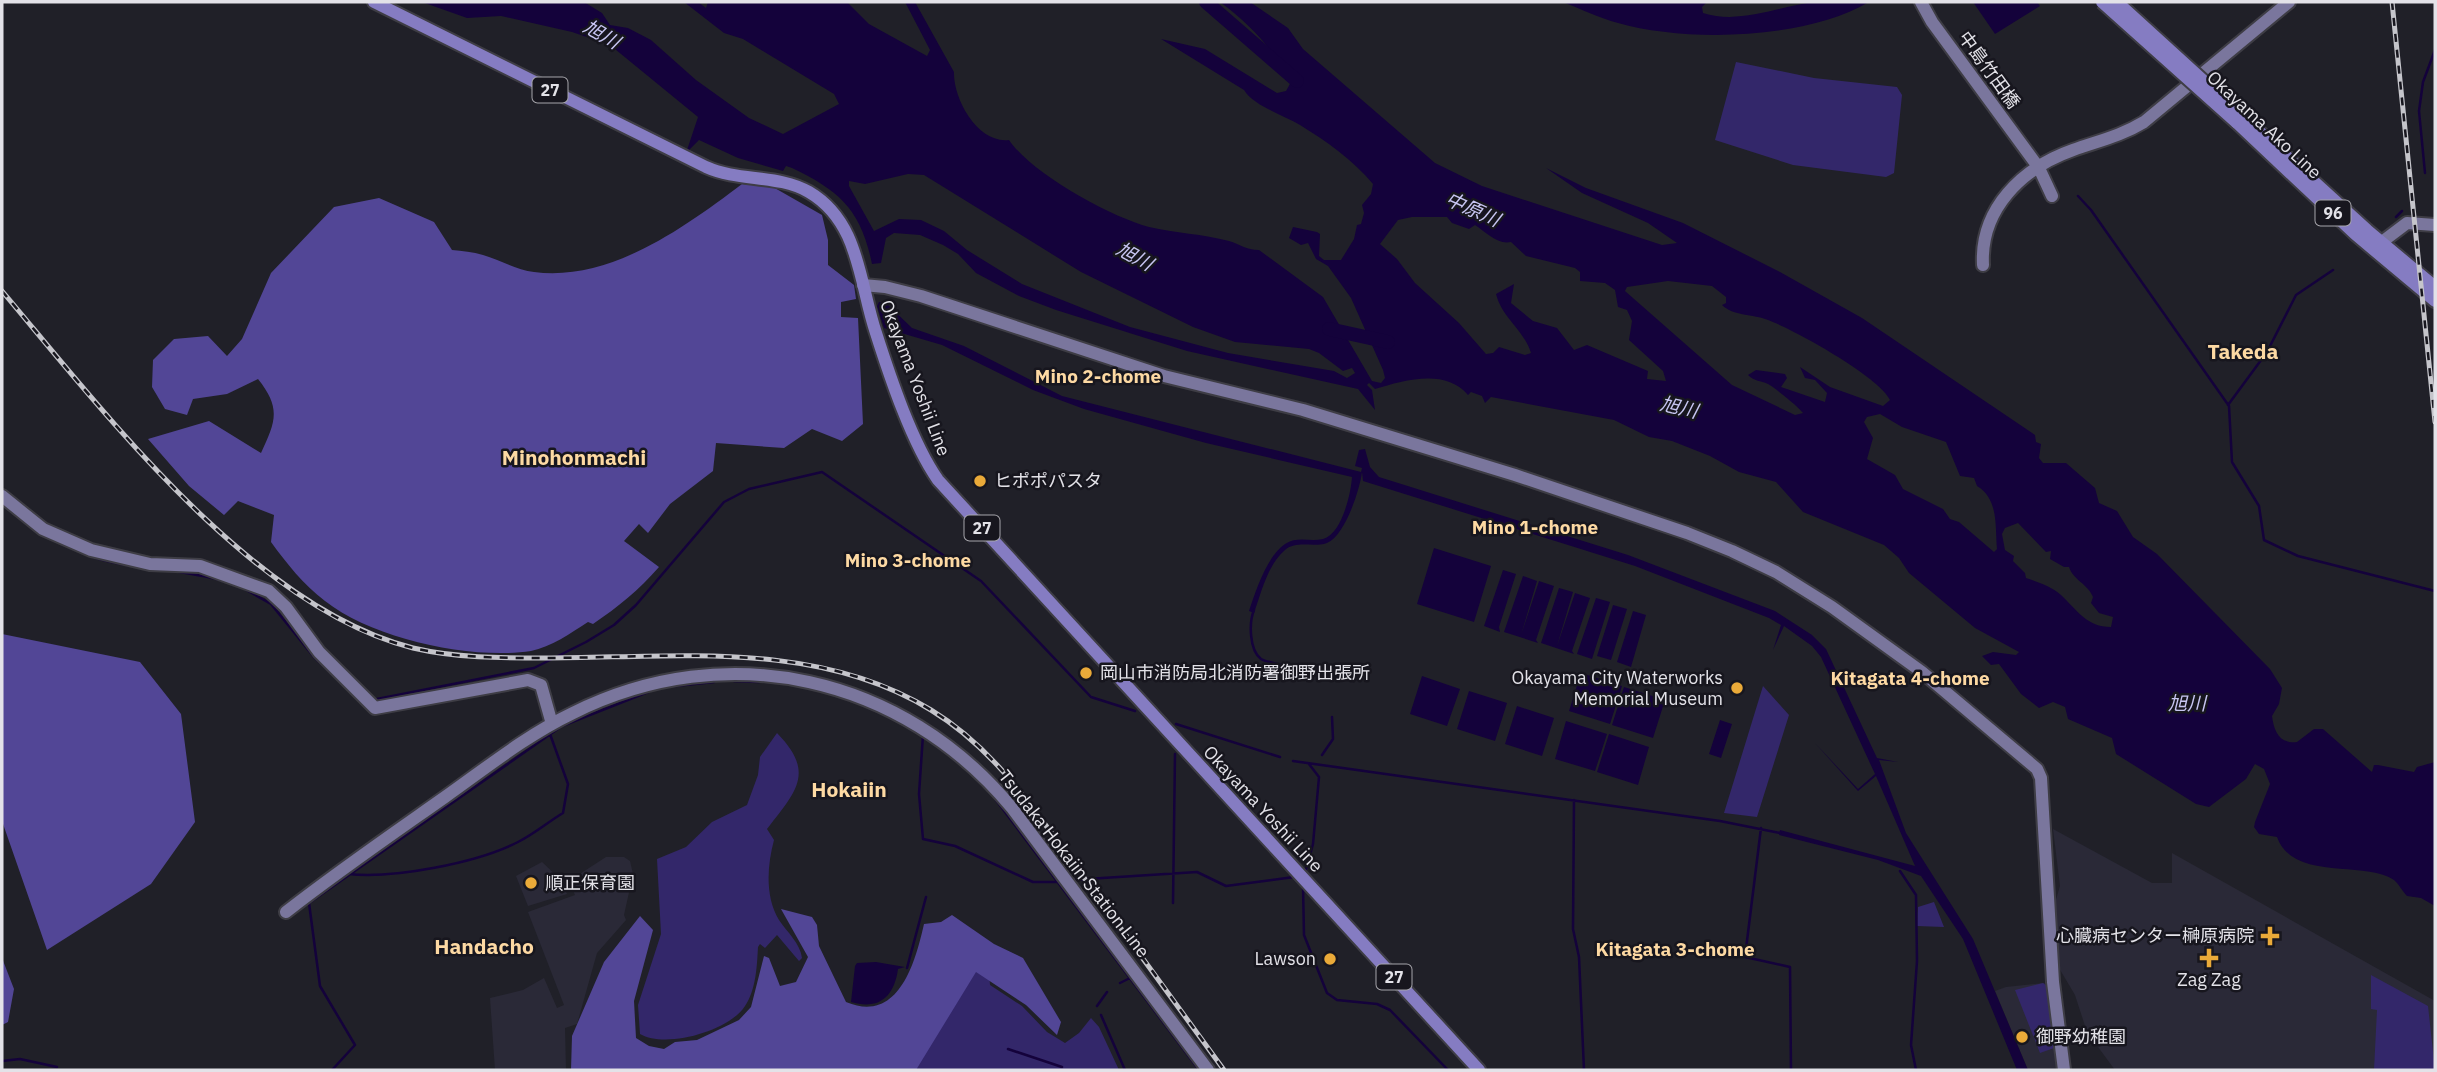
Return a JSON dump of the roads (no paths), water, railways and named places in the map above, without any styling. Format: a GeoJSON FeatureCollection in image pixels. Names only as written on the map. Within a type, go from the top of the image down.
{"type":"FeatureCollection","features":[{"type":"Feature","properties":{"kind":"main road","name":"Okayama Yoshii Line"},"geometry":{"type":"LineString","coordinates":[[374,2],[726,176],[788,183],[809,192],[828,206],[842,223],[853,244],[876,332],[922,454],[938,480],[1479,1070]]}},
{"type":"Feature","properties":{"kind":"main road","name":"Okayama Ako Line"},"geometry":{"type":"LineString","coordinates":[[2102,2],[2239,118]]}},
{"type":"Feature","properties":{"kind":"main road","name":"Okayama Ako Line"},"geometry":{"type":"LineString","coordinates":[[2117,2],[2435,300]]}},
{"type":"Feature","properties":{"kind":"main road","name":"Okayama Ako Line"},"geometry":{"type":"LineString","coordinates":[[2378,245],[2435,287]]}},
{"type":"Feature","properties":{"kind":"street","name":"中島竹田橋"},"geometry":{"type":"LineString","coordinates":[[1921,2],[1932,22],[2035,163],[2052,195]]}},
{"type":"Feature","properties":{"kind":"street"},"geometry":{"type":"LineString","coordinates":[[1983,265],[1984,233],[1992,213],[2035,163],[2124,134],[2144,122],[2289,2]]}},
{"type":"Feature","properties":{"kind":"street"},"geometry":{"type":"LineString","coordinates":[[2378,245],[2407,223],[2435,225]]}},
{"type":"Feature","properties":{"kind":"street"},"geometry":{"type":"LineString","coordinates":[[863,285],[885,287],[944,303],[1164,376],[1303,410],[1515,475],[1687,533],[1776,572],[1804,588],[1922,672],[2037,769],[2041,778],[2053,982],[2064,1070]]}},
{"type":"Feature","properties":{"kind":"street"},"geometry":{"type":"LineString","coordinates":[[2,496],[43,530],[90,550],[150,564],[200,566],[269,591],[286,607],[319,652],[375,708],[533,681],[542,689],[552,724]]}},
{"type":"Feature","properties":{"kind":"street","name":"Tsudaka Hokaiin Station Line"},"geometry":{"type":"LineString","coordinates":[[286,912],[552,724],[574,712],[640,689],[719,674],[785,677],[852,692],[886,706],[920,725],[969,762],[1012,808],[1208,1070]]}},
{"type":"Feature","properties":{"kind":"water","name":"旭川"},"geometry":{"type":"Polygon","coordinates":[[[422,2],[584,2],[602,13],[610,25],[628,28],[651,40],[696,80],[749,118],[783,134],[839,104],[834,94],[743,39],[724,33],[684,2],[698,2],[706,8],[708,2],[847,2],[869,24],[927,56],[930,50],[905,2],[915,2],[954,72],[963,106],[970,118],[987,135],[1009,140],[1035,167],[1053,180],[1114,214],[1149,227],[1219,239],[1259,250],[1323,297],[1372,381],[1381,383],[1385,378],[1383,370],[1351,298],[1328,266],[1316,259],[1308,243],[1301,245],[1289,238],[1293,227],[1317,232],[1320,234],[1319,256],[1324,260],[1341,260],[1354,239],[1357,225],[1361,224],[1364,213],[1362,205],[1371,194],[1373,184],[1348,159],[1320,138],[1262,105],[1244,90],[1161,39],[1205,49],[1277,93],[1286,91],[1291,82],[1269,48],[1220,2],[1250,2],[1288,28],[1303,49],[1435,163],[1482,186],[1662,245],[1677,243],[1648,223],[1582,193],[1546,168],[1586,188],[1683,223],[1780,272],[1862,318],[2035,435],[2036,442],[2041,444],[2039,458],[2043,463],[2066,463],[2095,488],[2099,503],[2117,511],[2133,537],[2157,554],[2270,669],[2282,688],[2279,704],[2272,716],[2274,727],[2282,739],[2297,742],[2314,729],[2323,729],[2372,772],[2374,765],[2414,772],[2417,767],[2435,762],[2435,906],[2421,898],[2407,896],[2394,880],[2381,874],[2330,868],[2298,860],[2285,851],[2277,837],[2259,834],[2254,827],[2255,822],[2270,784],[2264,769],[2255,764],[2246,779],[2209,807],[2196,804],[2116,754],[2112,738],[2068,719],[2065,707],[2053,702],[2039,708],[2021,694],[1999,664],[1991,665],[1982,656],[1993,652],[2016,655],[2019,652],[1975,628],[1909,573],[1899,558],[1884,545],[1803,512],[1776,482],[1739,472],[1710,456],[1672,441],[1649,437],[1614,420],[1491,397],[1485,403],[1482,396],[1471,392],[1468,395],[1448,381],[1437,379],[1411,380],[1375,389],[1369,383],[1367,385],[1372,390],[1375,410],[1358,389],[1187,351],[1019,296],[976,273],[958,254],[920,235],[894,233],[886,238],[881,263],[872,264],[862,229],[855,216],[836,194],[823,185],[792,168],[786,166],[783,171],[738,158],[699,140],[686,153],[698,117],[610,45],[572,32],[501,16],[467,18],[422,2]],[[908,174],[865,184],[849,181],[849,186],[874,231],[899,219],[921,220],[944,231],[967,250],[1022,284],[1130,327],[1228,353],[1334,371],[1347,378],[1355,373],[1352,368],[1343,371],[1309,349],[1235,342],[1193,327],[1081,272],[924,175],[908,174]],[[1412,217],[1398,220],[1380,244],[1486,354],[1493,353],[1499,347],[1525,355],[1531,353],[1503,310],[1496,294],[1514,284],[1511,303],[1533,321],[1557,328],[1574,350],[1587,345],[1648,371],[1647,379],[1666,381],[1663,371],[1629,340],[1632,321],[1627,310],[1618,307],[1615,290],[1605,283],[1580,281],[1580,272],[1575,268],[1526,256],[1511,242],[1496,240],[1475,225],[1469,229],[1452,223],[1447,217],[1412,217]],[[1668,281],[1627,287],[1625,291],[1732,385],[1795,415],[1803,413],[1771,386],[1748,375],[1756,370],[1785,374],[1787,378],[1781,387],[1825,402],[1827,393],[1815,380],[1805,378],[1800,367],[1830,387],[1883,406],[1890,400],[1870,379],[1815,343],[1768,320],[1727,309],[1722,305],[1726,303],[1726,297],[1712,286],[1668,281]],[[1880,414],[1867,417],[1864,422],[1873,438],[1867,459],[1895,475],[1903,489],[1943,509],[1950,519],[1959,522],[1994,552],[1997,549],[1994,514],[1989,498],[1977,486],[1974,478],[1960,476],[1946,442],[1902,427],[1880,414]],[[2018,523],[2005,528],[2002,534],[2005,550],[2014,556],[2013,561],[2025,573],[2026,578],[2057,592],[2089,621],[2111,627],[2113,617],[2099,613],[2091,603],[2093,597],[2088,589],[2069,567],[2050,559],[2051,551],[2046,552],[2018,523]]]}},
{"type":"Feature","properties":{"kind":"water"},"geometry":{"type":"Polygon","coordinates":[[[1563,2],[1707,2],[1702,7],[1703,13],[1731,17],[1815,2],[1869,2],[1813,24],[1747,34],[1712,35],[1646,29],[1611,21],[1563,2]]]}},
{"type":"Feature","properties":{"kind":"water"},"geometry":{"type":"Polygon","coordinates":[[[1973,2],[2037,2],[2040,6],[1995,34],[1973,2]]]}},
{"type":"Feature","properties":{"kind":"water"},"geometry":{"type":"Polygon","coordinates":[[[879,302],[885,302],[912,328],[964,346],[1062,396],[1361,472],[1362,468],[1355,466],[1359,450],[1365,449],[1370,467],[1379,477],[1628,555],[1775,611],[1812,635],[1826,649],[1877,758],[1898,762],[1879,760],[1906,833],[1973,939],[2028,1070],[2017,1070],[1963,939],[1921,876],[1878,860],[1779,835],[1780,830],[1915,866],[1876,776],[1858,791],[1815,743],[1858,789],[1875,774],[1821,657],[1812,646],[1784,626],[1773,650],[1781,625],[1769,618],[1635,566],[1363,481],[1362,472],[1355,500],[1334,539],[1316,545],[1295,545],[1285,550],[1270,571],[1254,613],[1249,611],[1255,593],[1273,557],[1290,542],[1318,540],[1330,536],[1344,512],[1352,477],[1206,443],[1084,409],[1033,390],[942,345],[884,328],[877,306],[879,302]]]}},
{"type":"Feature","properties":{"kind":"water"},"geometry":{"type":"Polygon","coordinates":[[[1434,548],[1491,566],[1474,622],[1417,604],[1434,548]]]}},
{"type":"Feature","properties":{"kind":"water"},"geometry":{"type":"Polygon","coordinates":[[[1503,570],[1516,574],[1499,627],[1500,632],[1484,626],[1503,570]]]}},
{"type":"Feature","properties":{"kind":"water"},"geometry":{"type":"Polygon","coordinates":[[[1523,576],[1537,581],[1521,635],[1539,581],[1554,586],[1536,640],[1538,643],[1504,632],[1523,576]]]}},
{"type":"Feature","properties":{"kind":"water"},"geometry":{"type":"Polygon","coordinates":[[[1559,588],[1573,592],[1557,646],[1575,593],[1590,598],[1572,651],[1574,654],[1541,643],[1559,588]]]}},
{"type":"Feature","properties":{"kind":"water"},"geometry":{"type":"Polygon","coordinates":[[[1596,598],[1610,602],[1592,659],[1577,654],[1596,598]]]}},
{"type":"Feature","properties":{"kind":"water"},"geometry":{"type":"Polygon","coordinates":[[[1613,605],[1627,609],[1611,660],[1597,656],[1613,605]]]}},
{"type":"Feature","properties":{"kind":"water"},"geometry":{"type":"Polygon","coordinates":[[[1633,611],[1646,615],[1631,667],[1617,662],[1633,611]]]}},
{"type":"Feature","properties":{"kind":"water"},"geometry":{"type":"Polygon","coordinates":[[[1581,673],[1622,686],[1610,724],[1569,711],[1581,673]]]}},
{"type":"Feature","properties":{"kind":"water"},"geometry":{"type":"Polygon","coordinates":[[[1422,676],[1460,689],[1447,726],[1410,714],[1422,676]]]}},
{"type":"Feature","properties":{"kind":"water"},"geometry":{"type":"Polygon","coordinates":[[[1624,687],[1665,700],[1653,738],[1612,725],[1624,687]]]}},
{"type":"Feature","properties":{"kind":"water"},"geometry":{"type":"Polygon","coordinates":[[[1469,691],[1507,703],[1495,741],[1457,729],[1469,691]]]}},
{"type":"Feature","properties":{"kind":"water"},"geometry":{"type":"Polygon","coordinates":[[[1517,706],[1554,718],[1542,756],[1505,744],[1517,706]]]}},
{"type":"Feature","properties":{"kind":"water"},"geometry":{"type":"Polygon","coordinates":[[[1720,720],[1732,724],[1721,758],[1709,754],[1720,720]]]}},
{"type":"Feature","properties":{"kind":"water"},"geometry":{"type":"Polygon","coordinates":[[[1566,721],[1607,734],[1595,771],[1555,759],[1566,721]]]}},
{"type":"Feature","properties":{"kind":"water"},"geometry":{"type":"Polygon","coordinates":[[[1609,734],[1649,747],[1638,785],[1597,772],[1609,734]]]}},
{"type":"Feature","properties":{"kind":"water"},"geometry":{"type":"Polygon","coordinates":[[[876,962],[905,967],[898,969],[893,988],[877,1003],[851,1002],[855,966],[857,963],[876,962]]]}},
{"type":"Feature","properties":{"kind":"waterway","name":"中原川"},"geometry":{"type":"LineString","coordinates":[[1206,2],[1297,81]]}},
{"type":"Feature","properties":{"kind":"waterway"},"geometry":{"type":"LineString","coordinates":[[2425,173],[2419,111],[2423,82],[2435,50]]}},
{"type":"Feature","properties":{"kind":"waterway"},"geometry":{"type":"LineString","coordinates":[[2078,196],[2091,210],[2229,406],[2232,462],[2259,506],[2264,540],[2298,556],[2435,591]]}},
{"type":"Feature","properties":{"kind":"waterway"},"geometry":{"type":"LineString","coordinates":[[2396,217],[2402,211]]}},
{"type":"Feature","properties":{"kind":"waterway"},"geometry":{"type":"LineString","coordinates":[[2228,405],[2267,352],[2296,295],[2333,270]]}},
{"type":"Feature","properties":{"kind":"waterway","name":"旭川"},"geometry":{"type":"LineString","coordinates":[[1329,329],[1388,342]]}},
{"type":"Feature","properties":{"kind":"waterway"},"geometry":{"type":"LineString","coordinates":[[372,700],[534,668],[586,642],[614,625],[636,605],[724,502],[749,489],[822,472],[981,581],[1091,697],[1135,711]]}},
{"type":"Feature","properties":{"kind":"waterway"},"geometry":{"type":"LineString","coordinates":[[42,534],[87,554]]}},
{"type":"Feature","properties":{"kind":"waterway"},"geometry":{"type":"LineString","coordinates":[[93,557],[223,581]]}},
{"type":"Feature","properties":{"kind":"waterway"},"geometry":{"type":"LineString","coordinates":[[243,588],[271,604],[314,657],[363,703]]}},
{"type":"Feature","properties":{"kind":"waterway"},"geometry":{"type":"LineString","coordinates":[[1254,610],[1251,636],[1257,655],[1261,659],[1288,668]]}},
{"type":"Feature","properties":{"kind":"waterway"},"geometry":{"type":"LineString","coordinates":[[734,681],[759,682]]}},
{"type":"Feature","properties":{"kind":"waterway"},"geometry":{"type":"LineString","coordinates":[[675,686],[714,682]]}},
{"type":"Feature","properties":{"kind":"waterway"},"geometry":{"type":"LineString","coordinates":[[332,1070],[355,1045],[320,986],[309,903],[562,726],[648,692]]}},
{"type":"Feature","properties":{"kind":"waterway"},"geometry":{"type":"LineString","coordinates":[[1322,755],[1333,739],[1332,717]]}},
{"type":"Feature","properties":{"kind":"waterway"},"geometry":{"type":"LineString","coordinates":[[1176,724],[1280,757]]}},
{"type":"Feature","properties":{"kind":"waterway"},"geometry":{"type":"LineString","coordinates":[[348,874],[411,872],[480,857],[518,842],[563,813],[568,784],[550,734]]}},
{"type":"Feature","properties":{"kind":"waterway"},"geometry":{"type":"LineString","coordinates":[[923,735],[919,794],[923,839],[955,846],[1033,882],[1058,882]]}},
{"type":"Feature","properties":{"kind":"waterway"},"geometry":{"type":"LineString","coordinates":[[1173,903],[1175,754]]}},
{"type":"Feature","properties":{"kind":"waterway"},"geometry":{"type":"LineString","coordinates":[[1293,761],[1720,821],[1780,833]]}},
{"type":"Feature","properties":{"kind":"waterway"},"geometry":{"type":"LineString","coordinates":[[1305,873],[1313,844],[1319,777],[1309,764]]}},
{"type":"Feature","properties":{"kind":"waterway"},"geometry":{"type":"LineString","coordinates":[[996,800],[1199,1070]]}},
{"type":"Feature","properties":{"kind":"waterway"},"geometry":{"type":"LineString","coordinates":[[1574,800],[1573,929],[1579,957],[1584,1070]]}},
{"type":"Feature","properties":{"kind":"waterway"},"geometry":{"type":"LineString","coordinates":[[1761,828],[1745,957],[1790,967],[1791,1070]]}},
{"type":"Feature","properties":{"kind":"waterway"},"geometry":{"type":"LineString","coordinates":[[1900,871],[1916,895],[1917,961],[1911,1045],[1916,1070]]}},
{"type":"Feature","properties":{"kind":"waterway"},"geometry":{"type":"LineString","coordinates":[[1071,880],[1197,872],[1226,886],[1294,877]]}},
{"type":"Feature","properties":{"kind":"waterway"},"geometry":{"type":"LineString","coordinates":[[1303,886],[1304,935],[1327,993],[1337,1000],[1377,1004],[1390,1010],[1448,1070]]}},
{"type":"Feature","properties":{"kind":"waterway"},"geometry":{"type":"LineString","coordinates":[[907,968],[926,897]]}},
{"type":"Feature","properties":{"kind":"waterway"},"geometry":{"type":"LineString","coordinates":[[1120,983],[1130,978]]}},
{"type":"Feature","properties":{"kind":"waterway"},"geometry":{"type":"LineString","coordinates":[[1097,1006],[1107,992]]}},
{"type":"Feature","properties":{"kind":"waterway"},"geometry":{"type":"LineString","coordinates":[[1101,1015],[1125,1070]]}},
{"type":"Feature","properties":{"kind":"waterway"},"geometry":{"type":"LineString","coordinates":[[1008,1049],[1062,1067]]}},
{"type":"Feature","properties":{"kind":"waterway"},"geometry":{"type":"LineString","coordinates":[[2,1061],[20,1059],[57,1067]]}},
{"type":"Feature","properties":{"kind":"railway"},"geometry":{"type":"LineString","coordinates":[[2392,2],[2435,422]]}},
{"type":"Feature","properties":{"kind":"railway"},"geometry":{"type":"LineString","coordinates":[[2,291],[87,393],[186,500],[240,550],[296,592],[354,626],[413,648],[462,656],[693,656],[792,662],[840,672],[886,687],[931,710],[976,744],[1014,785],[1224,1070]]}},
{"type":"Feature","properties":{"kind":"place","name":"ヒポポパスタ"},"geometry":{"type":"Point","coordinates":[980,481]}},
{"type":"Feature","properties":{"kind":"place","name":"岡山市消防局北消防署御野出張所"},"geometry":{"type":"Point","coordinates":[1086,673]}},
{"type":"Feature","properties":{"kind":"place","name":"Okayama City Waterworks Memorial Museum"},"geometry":{"type":"Point","coordinates":[1737,688]}},
{"type":"Feature","properties":{"kind":"place","name":"順正保育園"},"geometry":{"type":"Point","coordinates":[531,883]}},
{"type":"Feature","properties":{"kind":"place","name":"心臓病センター榊原病院"},"geometry":{"type":"Point","coordinates":[2270,936]}},
{"type":"Feature","properties":{"kind":"place","name":"Zag Zag"},"geometry":{"type":"Point","coordinates":[2209,958]}},
{"type":"Feature","properties":{"kind":"place","name":"Lawson"},"geometry":{"type":"Point","coordinates":[1330,959]}},
{"type":"Feature","properties":{"kind":"place","name":"御野幼稚園"},"geometry":{"type":"Point","coordinates":[2022,1037]}},
{"type":"Feature","properties":{"kind":"district","name":"Takeda"},"geometry":{"type":"Point","coordinates":[2243,352]}},
{"type":"Feature","properties":{"kind":"district","name":"Mino 2-chome"},"geometry":{"type":"Point","coordinates":[1098,376]}},
{"type":"Feature","properties":{"kind":"district","name":"Minohonmachi"},"geometry":{"type":"Point","coordinates":[574,458]}},
{"type":"Feature","properties":{"kind":"district","name":"Mino 1-chome"},"geometry":{"type":"Point","coordinates":[1535,527]}},
{"type":"Feature","properties":{"kind":"district","name":"Mino 3-chome"},"geometry":{"type":"Point","coordinates":[908,560]}},
{"type":"Feature","properties":{"kind":"district","name":"Kitagata 4-chome"},"geometry":{"type":"Point","coordinates":[1910,678]}},
{"type":"Feature","properties":{"kind":"district","name":"Hokaiin"},"geometry":{"type":"Point","coordinates":[849,790]}},
{"type":"Feature","properties":{"kind":"district","name":"Handacho"},"geometry":{"type":"Point","coordinates":[484,947]}},
{"type":"Feature","properties":{"kind":"district","name":"Kitagata 3-chome"},"geometry":{"type":"Point","coordinates":[1675,949]}}]}
